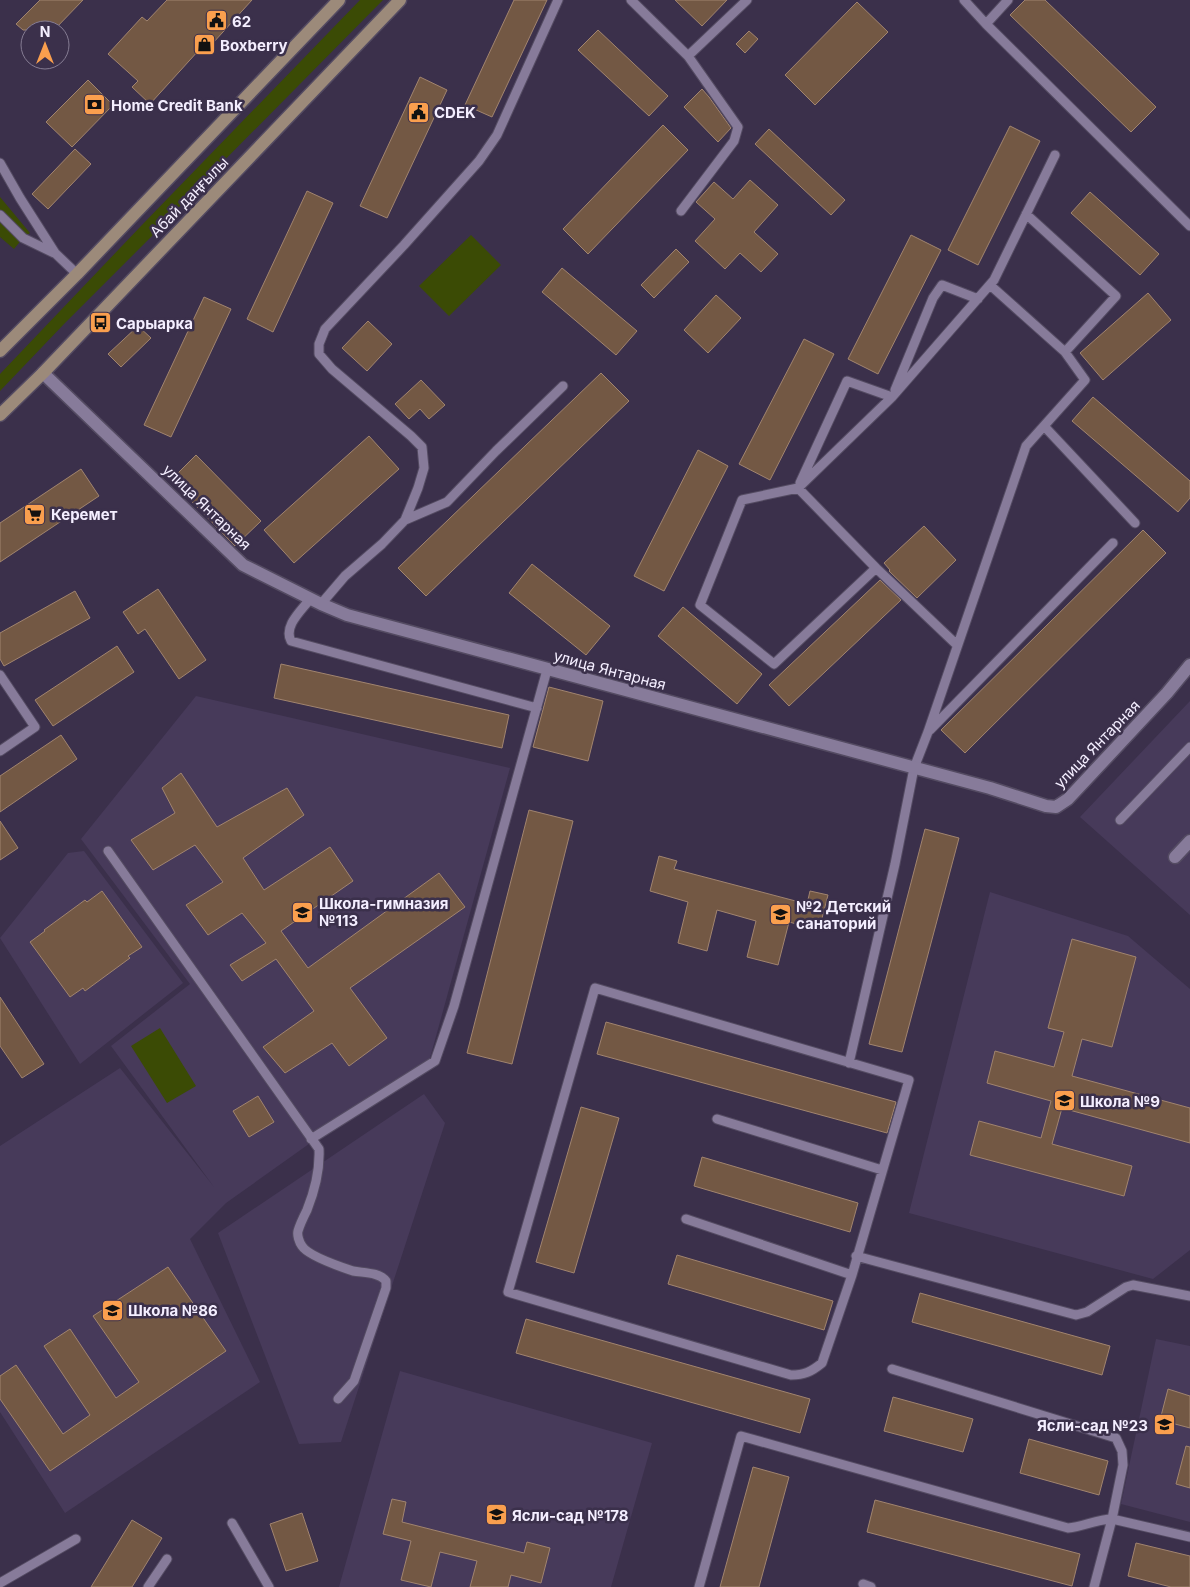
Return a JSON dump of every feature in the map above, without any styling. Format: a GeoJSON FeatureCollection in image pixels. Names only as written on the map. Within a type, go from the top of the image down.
{"type":"FeatureCollection","features":[{"type":"Feature","properties":{"kind":"main road","name":"Абай даңғылы"},"geometry":{"type":"LineString","coordinates":[[0,351],[77,274],[339,0]]}},
{"type":"Feature","properties":{"kind":"main road","name":"Абай даңғылы"},"geometry":{"type":"LineString","coordinates":[[0,415],[400,0]]}},
{"type":"Feature","properties":{"kind":"street","name":"улица Янтарная"},"geometry":{"type":"LineString","coordinates":[[43,372],[243,564],[347,615],[990,788],[1046,806],[1056,806],[1068,799],[1167,693],[1190,665]]}},
{"type":"Feature","properties":{"kind":"street"},"geometry":{"type":"LineString","coordinates":[[1175,856],[1190,841]]}},
{"type":"Feature","properties":{"kind":"lane"},"geometry":{"type":"LineString","coordinates":[[406,520],[424,468],[422,448],[411,436],[332,369],[319,354],[319,344],[325,329],[404,246],[479,161],[497,135],[558,0]]}},
{"type":"Feature","properties":{"kind":"lane"},"geometry":{"type":"LineString","coordinates":[[631,0],[688,56],[738,127],[734,141],[680,211]]}},
{"type":"Feature","properties":{"kind":"lane"},"geometry":{"type":"LineString","coordinates":[[688,56],[748,0]]}},
{"type":"Feature","properties":{"kind":"lane"},"geometry":{"type":"LineString","coordinates":[[964,0],[1190,226]]}},
{"type":"Feature","properties":{"kind":"lane"},"geometry":{"type":"LineString","coordinates":[[986,24],[1008,0]]}},
{"type":"Feature","properties":{"kind":"lane"},"geometry":{"type":"LineString","coordinates":[[876,568],[774,664],[700,605],[742,500],[798,488],[892,397],[990,286],[1055,155]]}},
{"type":"Feature","properties":{"kind":"lane"},"geometry":{"type":"LineString","coordinates":[[0,163],[55,253],[77,274]]}},
{"type":"Feature","properties":{"kind":"lane"},"geometry":{"type":"LineString","coordinates":[[1026,214],[1116,296],[1065,352]]}},
{"type":"Feature","properties":{"kind":"lane"},"geometry":{"type":"LineString","coordinates":[[0,215],[23,238],[55,253]]}},
{"type":"Feature","properties":{"kind":"lane"},"geometry":{"type":"LineString","coordinates":[[892,397],[933,298],[942,285],[978,299]]}},
{"type":"Feature","properties":{"kind":"lane"},"geometry":{"type":"LineString","coordinates":[[849,1062],[895,864],[914,768],[1026,446],[1085,380],[1065,352],[990,286]]}},
{"type":"Feature","properties":{"kind":"lane"},"geometry":{"type":"LineString","coordinates":[[798,488],[847,381],[892,397]]}},
{"type":"Feature","properties":{"kind":"lane"},"geometry":{"type":"LineString","coordinates":[[536,708],[291,641],[288,635],[290,626],[382,544],[406,520],[447,502],[563,386]]}},
{"type":"Feature","properties":{"kind":"lane"},"geometry":{"type":"LineString","coordinates":[[1044,426],[1135,523]]}},
{"type":"Feature","properties":{"kind":"lane"},"geometry":{"type":"LineString","coordinates":[[798,488],[876,568],[957,644]]}},
{"type":"Feature","properties":{"kind":"lane"},"geometry":{"type":"LineString","coordinates":[[928,732],[1113,543]]}},
{"type":"Feature","properties":{"kind":"lane"},"geometry":{"type":"LineString","coordinates":[[311,1138],[435,1061],[454,1006],[547,670]]}},
{"type":"Feature","properties":{"kind":"lane"},"geometry":{"type":"LineString","coordinates":[[0,675],[35,727],[0,751]]}},
{"type":"Feature","properties":{"kind":"lane"},"geometry":{"type":"LineString","coordinates":[[1120,820],[1190,746]]}},
{"type":"Feature","properties":{"kind":"lane"},"geometry":{"type":"LineString","coordinates":[[108,851],[319,1149],[318,1177],[298,1232],[302,1246],[307,1251],[325,1260],[353,1270],[380,1276],[386,1281],[386,1288],[354,1381],[338,1399]]}},
{"type":"Feature","properties":{"kind":"lane"},"geometry":{"type":"LineString","coordinates":[[595,988],[849,1062],[909,1080],[852,1274],[822,1364],[802,1374],[791,1375],[508,1292],[595,988]]}},
{"type":"Feature","properties":{"kind":"lane"},"geometry":{"type":"LineString","coordinates":[[717,1119],[882,1170]]}},
{"type":"Feature","properties":{"kind":"lane"},"geometry":{"type":"LineString","coordinates":[[686,1219],[852,1274]]}},
{"type":"Feature","properties":{"kind":"lane"},"geometry":{"type":"LineString","coordinates":[[856,1256],[1076,1315],[1087,1312],[1132,1285],[1190,1296]]}},
{"type":"Feature","properties":{"kind":"lane"},"geometry":{"type":"LineString","coordinates":[[892,1369],[1116,1438],[1122,1451],[1123,1465],[1112,1519],[1094,1587]]}},
{"type":"Feature","properties":{"kind":"lane"},"geometry":{"type":"LineString","coordinates":[[699,1587],[741,1436],[1068,1528],[1078,1527],[1102,1519],[1112,1519],[1190,1537]]}},
{"type":"Feature","properties":{"kind":"lane"},"geometry":{"type":"LineString","coordinates":[[232,1523],[269,1587]]}},
{"type":"Feature","properties":{"kind":"lane"},"geometry":{"type":"LineString","coordinates":[[0,1582],[76,1539]]}},
{"type":"Feature","properties":{"kind":"lane"},"geometry":{"type":"LineString","coordinates":[[148,1587],[167,1559]]}},
{"type":"Feature","properties":{"kind":"shaded area","name":"Школа-гимназия №113"},"geometry":{"type":"Polygon","coordinates":[[[196,696],[510,768],[430,1058],[226,1203],[190,1239],[260,1382],[65,1513],[0,1412],[0,1146],[120,1068],[214,1187],[111,1046],[190,984],[81,839],[196,696]]]}},
{"type":"Feature","properties":{"kind":"shaded area"},"geometry":{"type":"Polygon","coordinates":[[[1190,701],[1190,915],[1080,817],[1190,701]]]}},
{"type":"Feature","properties":{"kind":"shaded area"},"geometry":{"type":"Polygon","coordinates":[[[84,851],[183,983],[80,1064],[0,938],[68,853],[84,851]]]}},
{"type":"Feature","properties":{"kind":"shaded area","name":"Школа №9"},"geometry":{"type":"Polygon","coordinates":[[[990,892],[1128,936],[1190,989],[1190,1250],[1153,1279],[909,1213],[990,892]]]}},
{"type":"Feature","properties":{"kind":"shaded area"},"geometry":{"type":"Polygon","coordinates":[[[424,1094],[445,1123],[341,1442],[299,1444],[218,1233],[424,1094]]]}},
{"type":"Feature","properties":{"kind":"shaded area","name":"Ясли-сад №23"},"geometry":{"type":"Polygon","coordinates":[[[1156,1339],[1190,1346],[1190,1522],[1121,1504],[1156,1339]]]}},
{"type":"Feature","properties":{"kind":"shaded area","name":"Ясли-сад №178"},"geometry":{"type":"Polygon","coordinates":[[[400,1371],[652,1443],[611,1587],[339,1587],[400,1371]]]}},
{"type":"Feature","properties":{"kind":"green space"},"geometry":{"type":"Polygon","coordinates":[[[360,0],[383,0],[0,391],[0,374],[360,0]]]}},
{"type":"Feature","properties":{"kind":"green space"},"geometry":{"type":"Polygon","coordinates":[[[0,197],[30,233],[14,249],[0,237],[0,197]]]}},
{"type":"Feature","properties":{"kind":"green space"},"geometry":{"type":"Polygon","coordinates":[[[471,235],[501,265],[449,316],[419,286],[471,235]]]}},
{"type":"Feature","properties":{"kind":"green space"},"geometry":{"type":"Polygon","coordinates":[[[160,1028],[196,1086],[167,1103],[131,1046],[160,1028]]]}},
{"type":"Feature","properties":{"kind":"building"},"geometry":{"type":"Polygon","coordinates":[[[40,0],[83,0],[64,20],[20,20],[40,0]]]}},
{"type":"Feature","properties":{"kind":"building"},"geometry":{"type":"Polygon","coordinates":[[[167,0],[252,0],[203,54],[199,50],[150,104],[132,87],[138,81],[108,54],[142,17],[147,21],[167,0]]]}},
{"type":"Feature","properties":{"kind":"building"},"geometry":{"type":"Polygon","coordinates":[[[514,0],[547,0],[492,117],[465,105],[514,0]]]}},
{"type":"Feature","properties":{"kind":"building"},"geometry":{"type":"Polygon","coordinates":[[[675,0],[727,0],[702,26],[675,0]]]}},
{"type":"Feature","properties":{"kind":"building"},"geometry":{"type":"Polygon","coordinates":[[[1025,0],[1045,0],[1156,107],[1131,132],[1010,15],[1025,0]]]}},
{"type":"Feature","properties":{"kind":"building"},"geometry":{"type":"Polygon","coordinates":[[[857,2],[888,32],[815,105],[785,75],[857,2]]]}},
{"type":"Feature","properties":{"kind":"building"},"geometry":{"type":"Polygon","coordinates":[[[598,30],[668,96],[649,116],[578,50],[598,30]]]}},
{"type":"Feature","properties":{"kind":"building"},"geometry":{"type":"Polygon","coordinates":[[[749,31],[758,39],[745,53],[736,44],[749,31]]]}},
{"type":"Feature","properties":{"kind":"building"},"geometry":{"type":"Polygon","coordinates":[[[420,77],[447,90],[387,218],[360,206],[420,77]]]}},
{"type":"Feature","properties":{"kind":"building"},"geometry":{"type":"Polygon","coordinates":[[[88,80],[113,105],[72,147],[46,122],[88,80]]]}},
{"type":"Feature","properties":{"kind":"building"},"geometry":{"type":"Polygon","coordinates":[[[702,89],[731,128],[718,142],[684,107],[702,89]]]}},
{"type":"Feature","properties":{"kind":"building"},"geometry":{"type":"Polygon","coordinates":[[[663,125],[688,150],[588,254],[563,229],[663,125]]]}},
{"type":"Feature","properties":{"kind":"building"},"geometry":{"type":"Polygon","coordinates":[[[1010,126],[1040,141],[978,265],[948,250],[1010,126]]]}},
{"type":"Feature","properties":{"kind":"building"},"geometry":{"type":"Polygon","coordinates":[[[769,129],[845,200],[831,215],[755,144],[769,129]]]}},
{"type":"Feature","properties":{"kind":"building"},"geometry":{"type":"Polygon","coordinates":[[[75,149],[91,164],[48,209],[32,194],[75,149]]]}},
{"type":"Feature","properties":{"kind":"building"},"geometry":{"type":"Polygon","coordinates":[[[750,180],[778,205],[754,232],[778,254],[761,272],[740,253],[725,269],[695,241],[715,219],[696,202],[714,182],[733,199],[750,180]]]}},
{"type":"Feature","properties":{"kind":"building"},"geometry":{"type":"Polygon","coordinates":[[[307,191],[333,203],[273,332],[247,319],[307,191]]]}},
{"type":"Feature","properties":{"kind":"building"},"geometry":{"type":"Polygon","coordinates":[[[1090,192],[1159,254],[1140,275],[1071,213],[1090,192]]]}},
{"type":"Feature","properties":{"kind":"building"},"geometry":{"type":"Polygon","coordinates":[[[911,235],[941,250],[878,374],[848,359],[911,235]]]}},
{"type":"Feature","properties":{"kind":"building"},"geometry":{"type":"Polygon","coordinates":[[[676,249],[689,262],[654,298],[641,285],[676,249]]]}},
{"type":"Feature","properties":{"kind":"building"},"geometry":{"type":"Polygon","coordinates":[[[562,268],[637,331],[616,355],[542,292],[562,268]]]}},
{"type":"Feature","properties":{"kind":"building"},"geometry":{"type":"Polygon","coordinates":[[[1148,293],[1171,320],[1103,380],[1080,353],[1148,293]]]}},
{"type":"Feature","properties":{"kind":"building"},"geometry":{"type":"Polygon","coordinates":[[[716,295],[741,318],[708,353],[684,330],[716,295]]]}},
{"type":"Feature","properties":{"kind":"building"},"geometry":{"type":"Polygon","coordinates":[[[204,297],[231,309],[171,437],[144,425],[204,297]]]}},
{"type":"Feature","properties":{"kind":"building"},"geometry":{"type":"Polygon","coordinates":[[[368,321],[392,344],[367,371],[342,348],[368,321]]]}},
{"type":"Feature","properties":{"kind":"building"},"geometry":{"type":"Polygon","coordinates":[[[138,326],[151,338],[121,367],[108,354],[138,326]]]}},
{"type":"Feature","properties":{"kind":"building"},"geometry":{"type":"Polygon","coordinates":[[[804,339],[834,354],[770,480],[739,464],[804,339]]]}},
{"type":"Feature","properties":{"kind":"building"},"geometry":{"type":"Polygon","coordinates":[[[601,373],[629,401],[426,596],[398,568],[601,373]]]}},
{"type":"Feature","properties":{"kind":"building"},"geometry":{"type":"Polygon","coordinates":[[[421,380],[445,405],[429,419],[420,409],[409,419],[395,404],[421,380]]]}},
{"type":"Feature","properties":{"kind":"building"},"geometry":{"type":"Polygon","coordinates":[[[1093,397],[1190,481],[1190,498],[1178,512],[1072,421],[1093,397]]]}},
{"type":"Feature","properties":{"kind":"building"},"geometry":{"type":"Polygon","coordinates":[[[369,436],[399,469],[294,563],[264,530],[369,436]]]}},
{"type":"Feature","properties":{"kind":"building"},"geometry":{"type":"Polygon","coordinates":[[[698,450],[728,466],[664,591],[634,576],[698,450]]]}},
{"type":"Feature","properties":{"kind":"building"},"geometry":{"type":"Polygon","coordinates":[[[196,455],[261,521],[235,546],[171,480],[196,455]]]}},
{"type":"Feature","properties":{"kind":"building"},"geometry":{"type":"Polygon","coordinates":[[[81,469],[99,496],[0,562],[0,523],[81,469]]]}},
{"type":"Feature","properties":{"kind":"building"},"geometry":{"type":"Polygon","coordinates":[[[924,526],[956,560],[917,598],[889,571],[884,563],[924,526]]]}},
{"type":"Feature","properties":{"kind":"building"},"geometry":{"type":"Polygon","coordinates":[[[1143,530],[1166,553],[965,753],[941,730],[1143,530]]]}},
{"type":"Feature","properties":{"kind":"building"},"geometry":{"type":"Polygon","coordinates":[[[532,564],[610,626],[586,655],[509,593],[532,564]]]}},
{"type":"Feature","properties":{"kind":"building"},"geometry":{"type":"Polygon","coordinates":[[[880,580],[901,600],[789,706],[769,685],[880,580]]]}},
{"type":"Feature","properties":{"kind":"building"},"geometry":{"type":"Polygon","coordinates":[[[158,589],[206,660],[179,679],[145,629],[138,634],[123,612],[158,589]]]}},
{"type":"Feature","properties":{"kind":"building"},"geometry":{"type":"Polygon","coordinates":[[[75,591],[90,618],[4,666],[0,659],[0,633],[75,591]]]}},
{"type":"Feature","properties":{"kind":"building"},"geometry":{"type":"Polygon","coordinates":[[[683,607],[762,674],[737,704],[658,636],[683,607]]]}},
{"type":"Feature","properties":{"kind":"building"},"geometry":{"type":"Polygon","coordinates":[[[117,646],[134,672],[53,726],[35,700],[117,646]]]}},
{"type":"Feature","properties":{"kind":"building"},"geometry":{"type":"Polygon","coordinates":[[[281,664],[509,715],[502,748],[274,698],[281,664]]]}},
{"type":"Feature","properties":{"kind":"building"},"geometry":{"type":"Polygon","coordinates":[[[549,687],[603,701],[588,761],[533,747],[549,687]]]}},
{"type":"Feature","properties":{"kind":"building"},"geometry":{"type":"Polygon","coordinates":[[[61,735],[77,759],[0,812],[0,776],[61,735]]]}},
{"type":"Feature","properties":{"kind":"building"},"geometry":{"type":"Polygon","coordinates":[[[181,773],[217,827],[287,788],[304,815],[243,858],[264,890],[330,847],[353,881],[281,931],[308,968],[439,873],[465,907],[350,988],[387,1038],[349,1066],[332,1043],[285,1073],[263,1047],[314,1011],[276,959],[242,981],[230,965],[266,943],[242,913],[208,935],[186,905],[223,882],[195,845],[153,870],[131,840],[175,813],[162,788],[181,773]]]}},
{"type":"Feature","properties":{"kind":"building"},"geometry":{"type":"Polygon","coordinates":[[[529,810],[573,821],[512,1064],[467,1053],[529,810]]]}},
{"type":"Feature","properties":{"kind":"building"},"geometry":{"type":"Polygon","coordinates":[[[0,821],[18,848],[0,860],[0,821]]]}},
{"type":"Feature","properties":{"kind":"building"},"geometry":{"type":"Polygon","coordinates":[[[925,829],[959,838],[902,1052],[869,1044],[925,829]]]}},
{"type":"Feature","properties":{"kind":"building","name":"№2 Детский санаторий"},"geometry":{"type":"Polygon","coordinates":[[[659,856],[677,861],[674,869],[807,904],[810,891],[828,895],[819,930],[789,922],[778,965],[747,957],[756,921],[717,910],[707,951],[678,943],[688,902],[650,891],[659,856]]]}},
{"type":"Feature","properties":{"kind":"building"},"geometry":{"type":"Polygon","coordinates":[[[102,891],[142,947],[85,991],[83,988],[70,997],[30,942],[85,900],[87,902],[102,891]]]}},
{"type":"Feature","properties":{"kind":"building"},"geometry":{"type":"Polygon","coordinates":[[[1072,939],[1136,957],[1112,1047],[1082,1039],[1072,1076],[1190,1108],[1190,1143],[1062,1108],[1052,1144],[1132,1166],[1124,1196],[970,1155],[979,1121],[1041,1138],[1051,1101],[987,1083],[995,1051],[1054,1067],[1064,1032],[1048,1028],[1072,939]]]}},
{"type":"Feature","properties":{"kind":"building"},"geometry":{"type":"Polygon","coordinates":[[[0,997],[44,1064],[22,1078],[0,1046],[0,997]]]}},
{"type":"Feature","properties":{"kind":"building"},"geometry":{"type":"Polygon","coordinates":[[[606,1022],[896,1102],[887,1133],[597,1054],[606,1022]]]}},
{"type":"Feature","properties":{"kind":"building"},"geometry":{"type":"Polygon","coordinates":[[[258,1096],[274,1122],[249,1137],[233,1111],[258,1096]]]}},
{"type":"Feature","properties":{"kind":"building"},"geometry":{"type":"Polygon","coordinates":[[[581,1107],[619,1118],[574,1273],[536,1262],[581,1107]]]}},
{"type":"Feature","properties":{"kind":"building"},"geometry":{"type":"Polygon","coordinates":[[[702,1157],[858,1203],[850,1232],[694,1186],[702,1157]]]}},
{"type":"Feature","properties":{"kind":"building"},"geometry":{"type":"Polygon","coordinates":[[[677,1255],[833,1301],[824,1330],[668,1284],[677,1255]]]}},
{"type":"Feature","properties":{"kind":"building"},"geometry":{"type":"Polygon","coordinates":[[[168,1267],[226,1351],[50,1471],[0,1399],[0,1376],[16,1365],[63,1434],[90,1415],[44,1346],[70,1329],[116,1398],[139,1382],[93,1316],[168,1267]]]}},
{"type":"Feature","properties":{"kind":"building"},"geometry":{"type":"Polygon","coordinates":[[[920,1293],[1110,1346],[1102,1375],[912,1322],[920,1293]]]}},
{"type":"Feature","properties":{"kind":"building"},"geometry":{"type":"Polygon","coordinates":[[[526,1319],[810,1399],[800,1433],[516,1353],[526,1319]]]}},
{"type":"Feature","properties":{"kind":"building"},"geometry":{"type":"Polygon","coordinates":[[[1168,1389],[1190,1396],[1190,1428],[1160,1420],[1168,1389]]]}},
{"type":"Feature","properties":{"kind":"building"},"geometry":{"type":"Polygon","coordinates":[[[893,1397],[973,1419],[963,1452],[884,1431],[893,1397]]]}},
{"type":"Feature","properties":{"kind":"building"},"geometry":{"type":"Polygon","coordinates":[[[1029,1439],[1108,1461],[1099,1495],[1020,1473],[1029,1439]]]}},
{"type":"Feature","properties":{"kind":"building"},"geometry":{"type":"Polygon","coordinates":[[[1186,1446],[1190,1447],[1190,1488],[1176,1484],[1186,1446]]]}},
{"type":"Feature","properties":{"kind":"building"},"geometry":{"type":"Polygon","coordinates":[[[753,1467],[789,1477],[759,1587],[720,1587],[753,1467]]]}},
{"type":"Feature","properties":{"kind":"building"},"geometry":{"type":"Polygon","coordinates":[[[392,1499],[406,1502],[402,1522],[524,1553],[527,1542],[550,1548],[541,1583],[511,1575],[508,1587],[470,1587],[477,1561],[440,1552],[431,1587],[401,1580],[411,1541],[383,1534],[392,1499]]]}},
{"type":"Feature","properties":{"kind":"building"},"geometry":{"type":"Polygon","coordinates":[[[875,1500],[1080,1554],[1072,1586],[867,1532],[875,1500]]]}},
{"type":"Feature","properties":{"kind":"building"},"geometry":{"type":"Polygon","coordinates":[[[302,1513],[318,1561],[286,1571],[270,1524],[302,1513]]]}},
{"type":"Feature","properties":{"kind":"building"},"geometry":{"type":"Polygon","coordinates":[[[132,1520],[162,1538],[132,1587],[91,1587],[132,1520]]]}},
{"type":"Feature","properties":{"kind":"building"},"geometry":{"type":"Polygon","coordinates":[[[1136,1543],[1190,1556],[1190,1587],[1171,1587],[1128,1576],[1136,1543]]]}},
{"type":"Feature","properties":{"kind":"place","name":"62"},"geometry":{"type":"Point","coordinates":[216,21]}},
{"type":"Feature","properties":{"kind":"place","name":"Boxberry"},"geometry":{"type":"Point","coordinates":[204,45]}},
{"type":"Feature","properties":{"kind":"place","name":"Home Credit Bank"},"geometry":{"type":"Point","coordinates":[95,105]}},
{"type":"Feature","properties":{"kind":"place","name":"CDEK"},"geometry":{"type":"Point","coordinates":[418,112]}},
{"type":"Feature","properties":{"kind":"place","name":"Сарыарка"},"geometry":{"type":"Point","coordinates":[100,323]}},
{"type":"Feature","properties":{"kind":"place","name":"Керемет"},"geometry":{"type":"Point","coordinates":[35,514]}},
{"type":"Feature","properties":{"kind":"place","name":"Школа-гимназия №113"},"geometry":{"type":"Point","coordinates":[303,912]}},
{"type":"Feature","properties":{"kind":"place","name":"№2 Детский санаторий"},"geometry":{"type":"Point","coordinates":[780,915]}},
{"type":"Feature","properties":{"kind":"place","name":"Школа №9"},"geometry":{"type":"Point","coordinates":[1064,1101]}},
{"type":"Feature","properties":{"kind":"place","name":"Школа №86"},"geometry":{"type":"Point","coordinates":[112,1310]}},
{"type":"Feature","properties":{"kind":"place","name":"Ясли-сад №23"},"geometry":{"type":"Point","coordinates":[1164,1425]}},
{"type":"Feature","properties":{"kind":"place","name":"Ясли-сад №178"},"geometry":{"type":"Point","coordinates":[496,1515]}}]}
